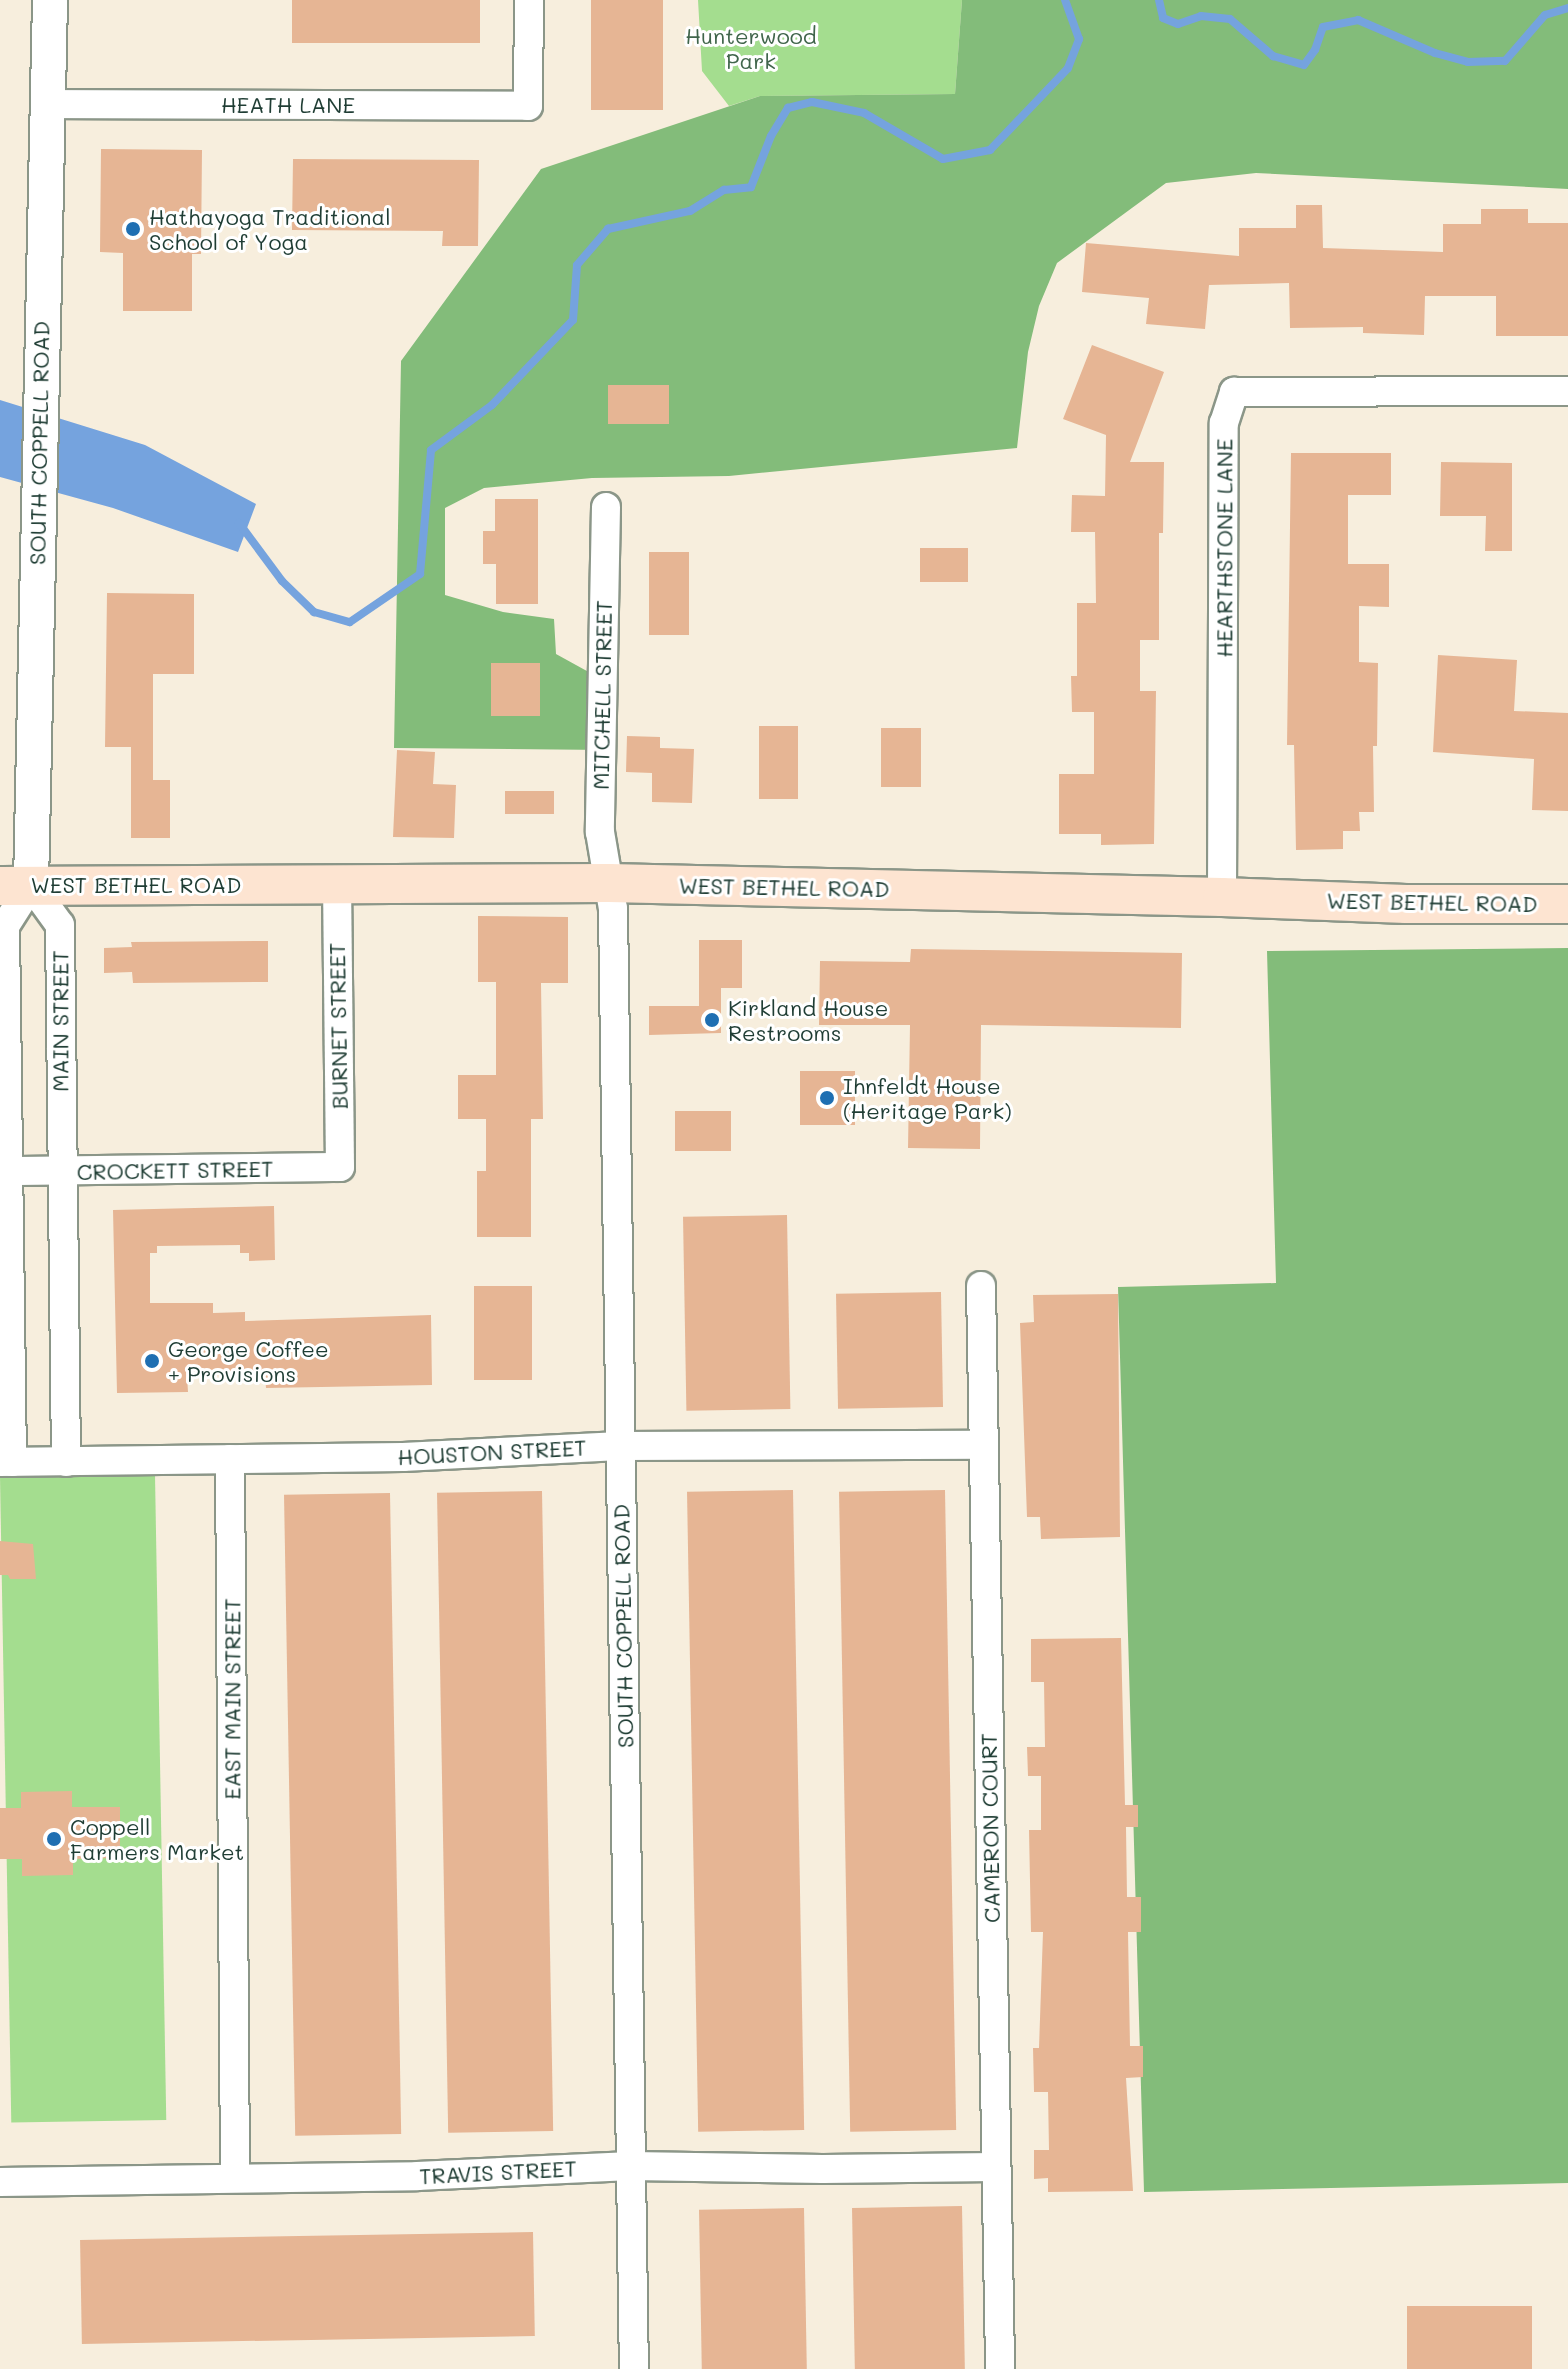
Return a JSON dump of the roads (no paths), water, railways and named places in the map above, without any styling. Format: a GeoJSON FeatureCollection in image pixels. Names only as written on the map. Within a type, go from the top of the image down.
{"type":"FeatureCollection","features":[{"type":"Feature","properties":{"kind":"main road","name":"WEST BETHEL ROAD"},"geometry":{"type":"LineString","coordinates":[[16,886],[609,883],[1406,904],[1568,904]]}},
{"type":"Feature","properties":{"kind":"street","name":"SOUTH COPPELL ROAD"},"geometry":{"type":"LineString","coordinates":[[16,886],[37,511],[50,0]]}},
{"type":"Feature","properties":{"kind":"street","name":"HEATH LANE"},"geometry":{"type":"LineString","coordinates":[[48,104],[528,106],[529,0]]}},
{"type":"Feature","properties":{"kind":"street","name":"HEARTHSTONE LANE"},"geometry":{"type":"LineString","coordinates":[[1222,897],[1224,423],[1234,392],[1568,391]]}},
{"type":"Feature","properties":{"kind":"street","name":"MITCHELL STREET"},"geometry":{"type":"LineString","coordinates":[[606,507],[600,832],[609,883]]}},
{"type":"Feature","properties":{"kind":"street","name":"SOUTH COPPELL ROAD"},"geometry":{"type":"LineString","coordinates":[[609,883],[613,909],[634,2369]]}},
{"type":"Feature","properties":{"kind":"street","name":"BURNET STREET"},"geometry":{"type":"LineString","coordinates":[[337,884],[340,1167]]}},
{"type":"Feature","properties":{"kind":"street"},"geometry":{"type":"LineString","coordinates":[[6,1462],[10,1171],[5,926],[16,886]]}},
{"type":"Feature","properties":{"kind":"street","name":"MAIN STREET"},"geometry":{"type":"LineString","coordinates":[[16,886],[60,925],[66,1462]]}},
{"type":"Feature","properties":{"kind":"street","name":"CROCKETT STREET"},"geometry":{"type":"LineString","coordinates":[[10,1171],[340,1167]]}},
{"type":"Feature","properties":{"kind":"street","name":"CAMERON COURT"},"geometry":{"type":"LineString","coordinates":[[981,1286],[1000,2369]]}},
{"type":"Feature","properties":{"kind":"street","name":"HOUSTON STREET"},"geometry":{"type":"LineString","coordinates":[[6,1462],[403,1457],[620,1446],[983,1445]]}},
{"type":"Feature","properties":{"kind":"street","name":"EAST MAIN STREET"},"geometry":{"type":"LineString","coordinates":[[230,1459],[235,2178]]}},
{"type":"Feature","properties":{"kind":"street","name":"TRAVIS STREET"},"geometry":{"type":"LineString","coordinates":[[0,2182],[417,2176],[631,2166],[823,2169],[995,2167]]}},
{"type":"Feature","properties":{"kind":"water"},"geometry":{"type":"Polygon","coordinates":[[[0,400],[145,445],[256,504],[238,552],[113,508],[0,477],[0,400]]]}},
{"type":"Feature","properties":{"kind":"waterway"},"geometry":{"type":"LineString","coordinates":[[239,523],[282,581],[314,612],[350,622],[420,574],[431,450],[492,405],[573,320],[577,265],[608,229],[690,211],[724,190],[751,187],[771,136],[788,108],[812,102],[864,113],[943,159],[990,150],[1068,68],[1079,39],[1065,0]]}},
{"type":"Feature","properties":{"kind":"waterway"},"geometry":{"type":"LineString","coordinates":[[1159,0],[1163,18],[1178,24],[1201,16],[1230,19],[1273,56],[1304,65],[1315,50],[1323,27],[1358,20],[1435,53],[1468,62],[1505,61],[1545,15],[1568,8]]}},
{"type":"Feature","properties":{"kind":"place","name":"Hathayoga Traditional School of Yoga"},"geometry":{"type":"Point","coordinates":[133,229]}},
{"type":"Feature","properties":{"kind":"place","name":"Kirkland House Restrooms"},"geometry":{"type":"Point","coordinates":[712,1020]}},
{"type":"Feature","properties":{"kind":"place","name":"Ihnfeldt House (Heritage Park)"},"geometry":{"type":"Point","coordinates":[827,1098]}},
{"type":"Feature","properties":{"kind":"place","name":"George Coffee + Provisions"},"geometry":{"type":"Point","coordinates":[152,1361]}},
{"type":"Feature","properties":{"kind":"place","name":"Coppell Farmers Market"},"geometry":{"type":"Point","coordinates":[54,1839]}},
{"type":"Feature","properties":{"kind":"park label","name":"Hunterwood Park"},"geometry":{"type":"Point","coordinates":[751,48]}}]}
